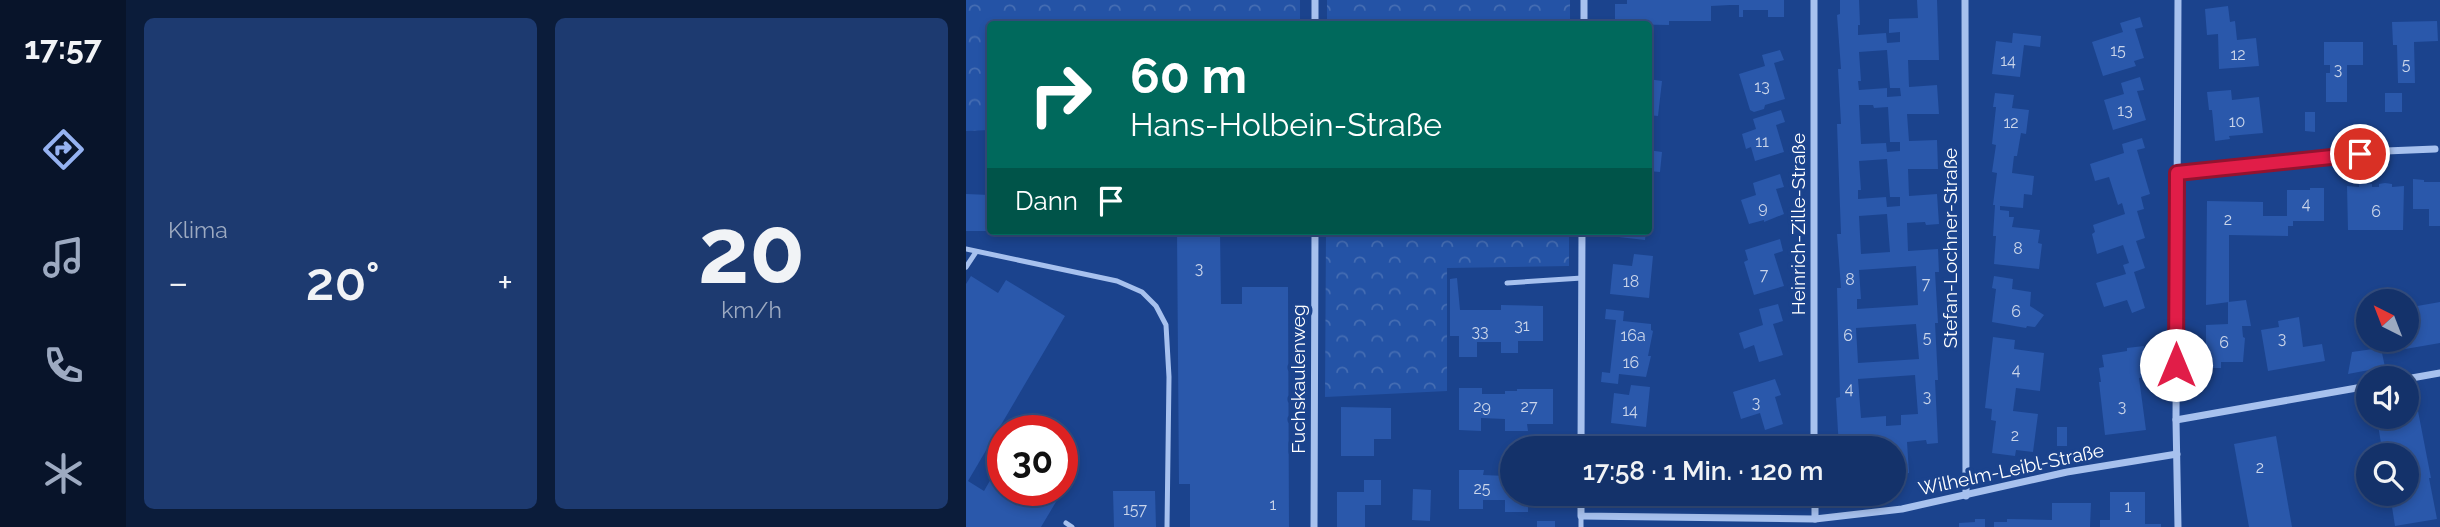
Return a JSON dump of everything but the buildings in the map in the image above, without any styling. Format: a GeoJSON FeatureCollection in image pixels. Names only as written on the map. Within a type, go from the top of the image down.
{"type":"FeatureCollection","features":[{"type":"Feature","properties":{"kind":"street"},"geometry":{"type":"LineString","coordinates":[[1315,0],[1315,21]]}},
{"type":"Feature","properties":{"kind":"street"},"geometry":{"type":"LineString","coordinates":[[1584,0],[1584,21]]}},
{"type":"Feature","properties":{"kind":"street","name":"Heinrich-Zille-Straße"},"geometry":{"type":"LineString","coordinates":[[1814,0],[1814,436]]}},
{"type":"Feature","properties":{"kind":"street","name":"Stefan-Lochner-Straße"},"geometry":{"type":"LineString","coordinates":[[1965,0],[1966,496]]}},
{"type":"Feature","properties":{"kind":"street"},"geometry":{"type":"LineString","coordinates":[[2178,0],[2178,527]]}},
{"type":"Feature","properties":{"kind":"street"},"geometry":{"type":"LineString","coordinates":[[2177,173],[2386,151],[2435,149]]}},
{"type":"Feature","properties":{"kind":"street","name":"Fuchskaulenweg"},"geometry":{"type":"LineString","coordinates":[[1314,527],[1315,235]]}},
{"type":"Feature","properties":{"kind":"street"},"geometry":{"type":"LineString","coordinates":[[1581,436],[1582,235]]}},
{"type":"Feature","properties":{"kind":"street"},"geometry":{"type":"LineString","coordinates":[[2419,377],[2440,373]]}},
{"type":"Feature","properties":{"kind":"street"},"geometry":{"type":"LineString","coordinates":[[2176,420],[2356,388]]}},
{"type":"Feature","properties":{"kind":"street","name":"Wilhelm-Leibl-Straße"},"geometry":{"type":"LineString","coordinates":[[1581,516],[1815,519],[1902,509],[2110,463],[2177,454]]}},
{"type":"Feature","properties":{"kind":"street"},"geometry":{"type":"LineString","coordinates":[[1581,506],[1581,516]]}},
{"type":"Feature","properties":{"kind":"street"},"geometry":{"type":"LineString","coordinates":[[1815,506],[1815,519]]}},
{"type":"Feature","properties":{"kind":"lane"},"geometry":{"type":"LineString","coordinates":[[966,249],[1117,281],[1142,292],[1156,306],[1166,325],[1167,338],[1167,527]]}},
{"type":"Feature","properties":{"kind":"lane"},"geometry":{"type":"LineString","coordinates":[[966,267],[975,251]]}},
{"type":"Feature","properties":{"kind":"lane"},"geometry":{"type":"LineString","coordinates":[[1507,283],[1582,278]]}},
{"type":"Feature","properties":{"kind":"lane"},"geometry":{"type":"LineString","coordinates":[[1581,516],[1581,527]]}},
{"type":"Feature","properties":{"kind":"green space"},"geometry":{"type":"Polygon","coordinates":[[[966,0],[1300,0],[1300,21],[987,21],[987,130],[966,131],[966,0]]]}},
{"type":"Feature","properties":{"kind":"green space"},"geometry":{"type":"Polygon","coordinates":[[[1327,0],[1570,0],[1570,21],[1327,21],[1327,0]]]}},
{"type":"Feature","properties":{"kind":"green space"},"geometry":{"type":"Polygon","coordinates":[[[1326,235],[1569,235],[1569,266],[1447,268],[1447,391],[1325,397],[1326,235]]]}},
{"type":"Feature","properties":{"kind":"route"},"geometry":{"type":"LineString","coordinates":[[2176,365],[2177,173],[2360,154]]}}]}
